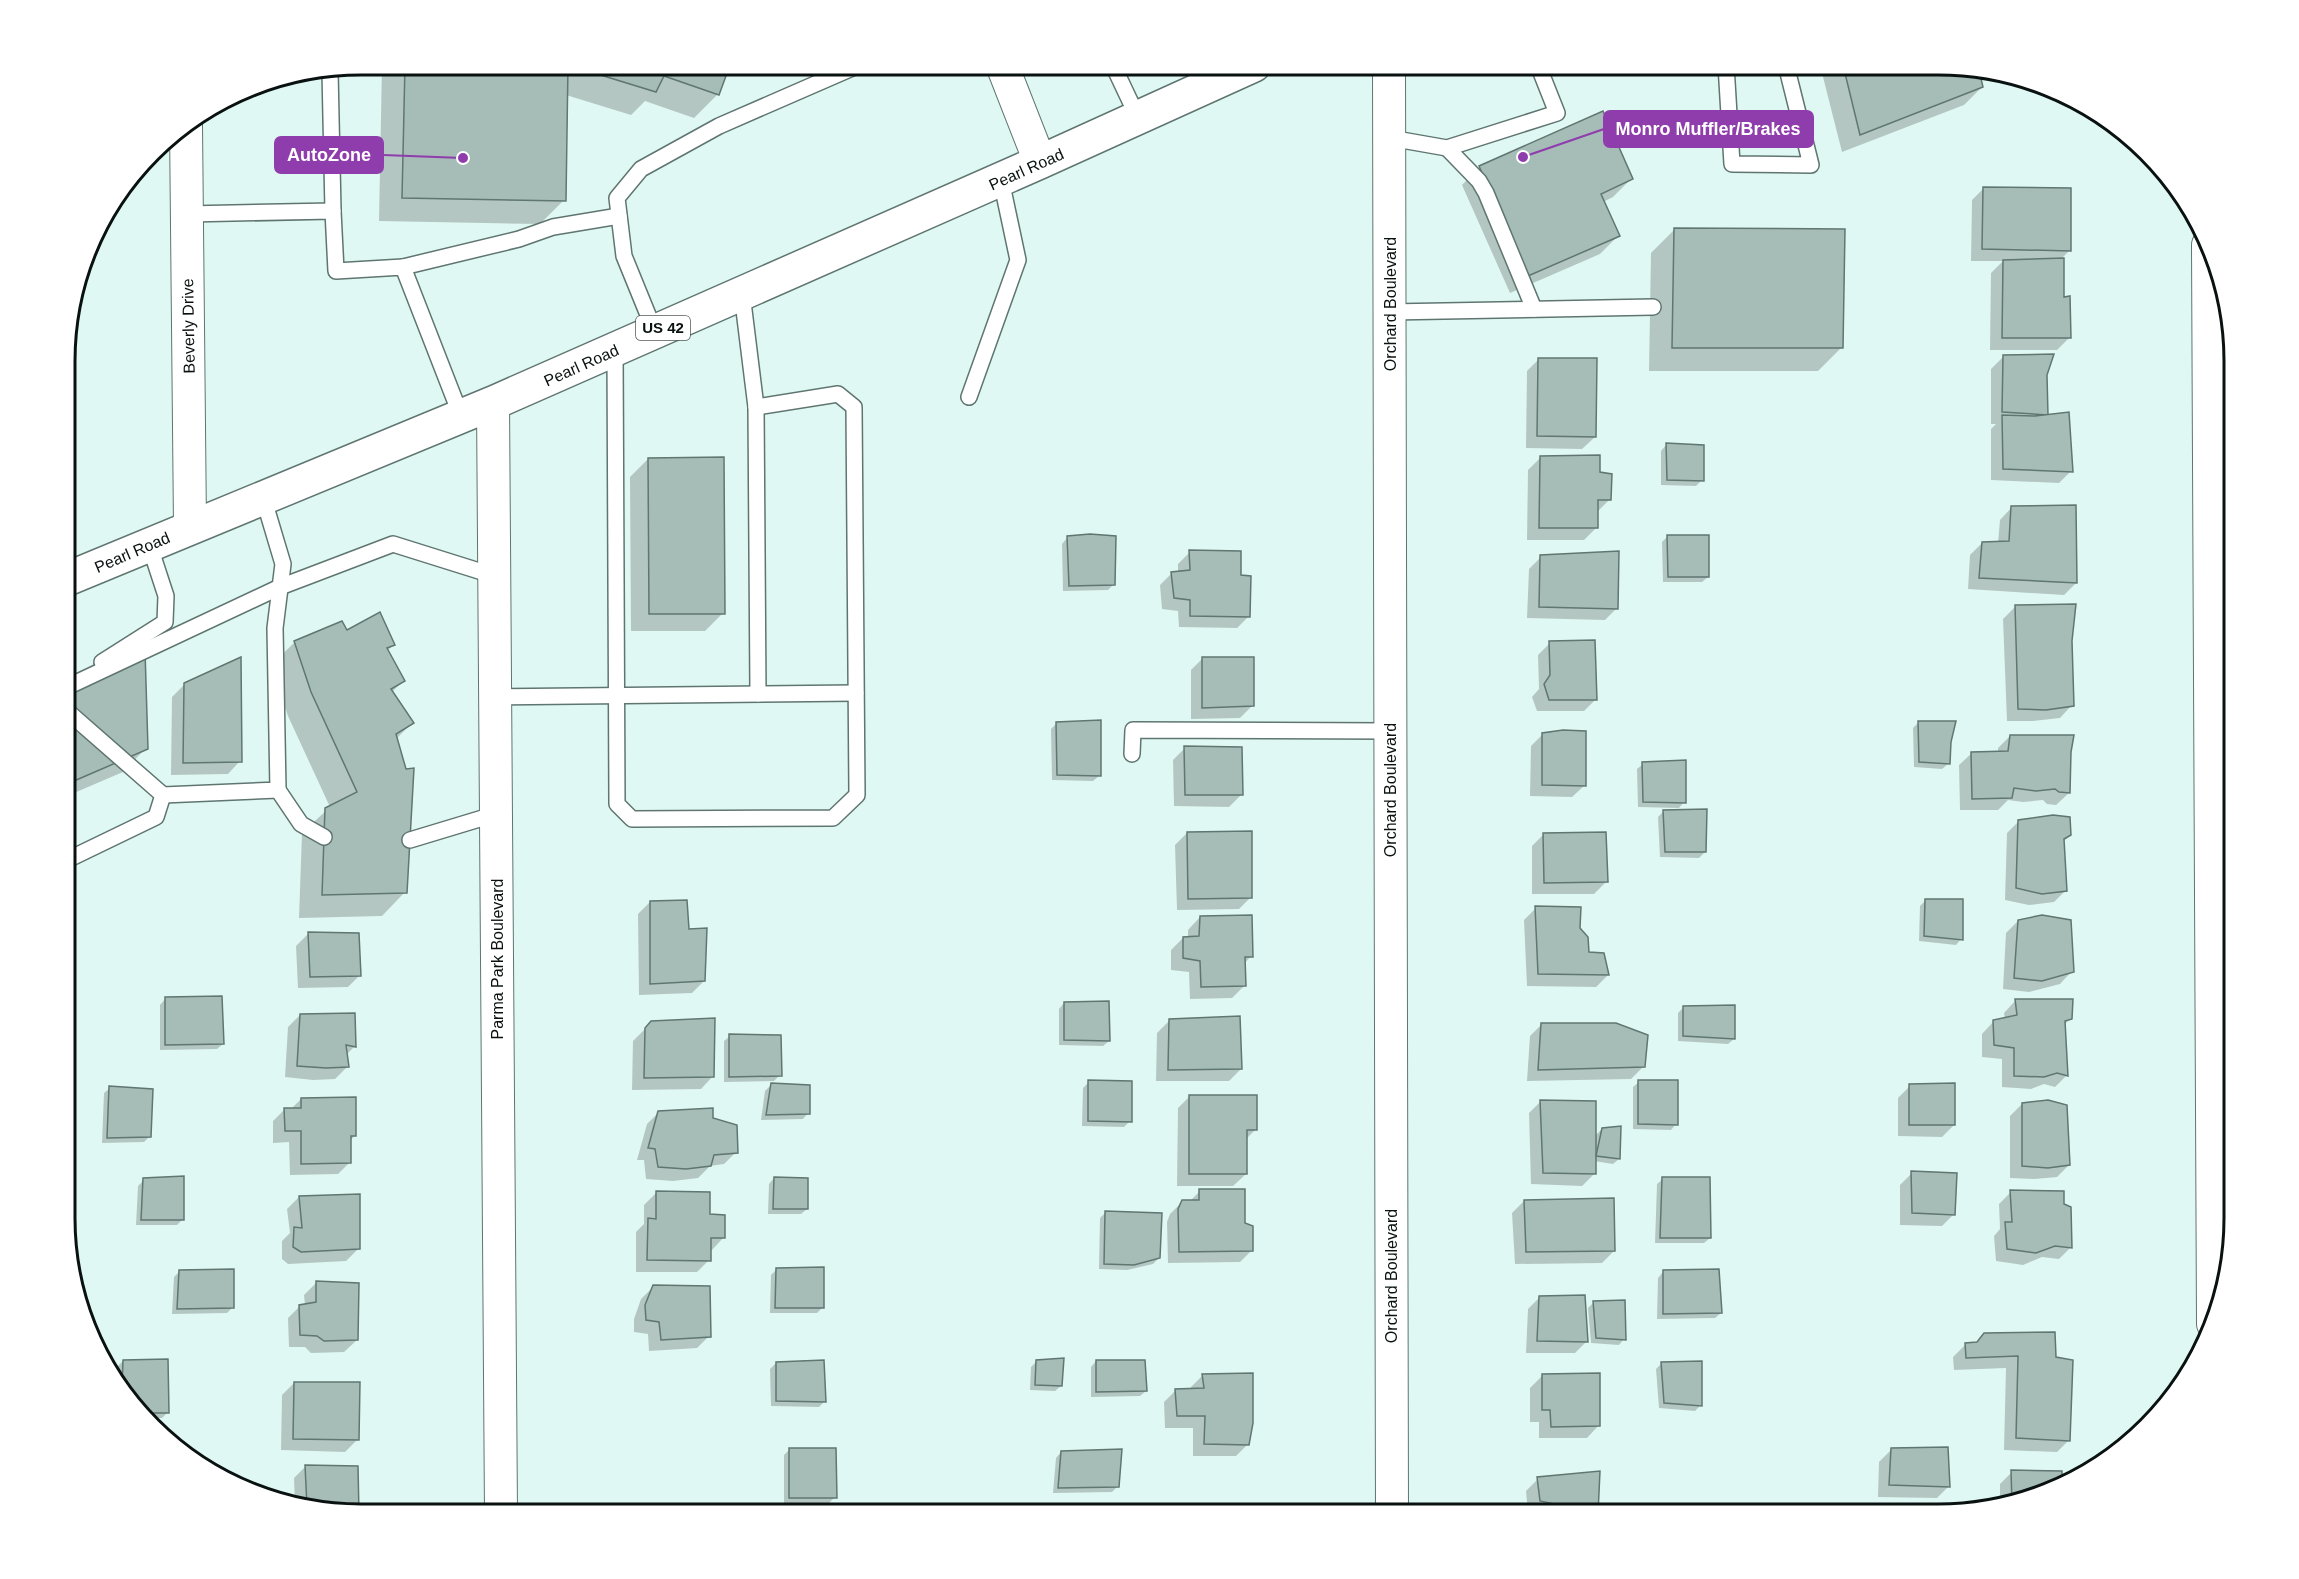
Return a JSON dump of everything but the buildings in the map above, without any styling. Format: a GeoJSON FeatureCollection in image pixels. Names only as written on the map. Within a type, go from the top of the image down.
{"type":"FeatureCollection","features":[{"type":"Feature","properties":{"kind":"main road","name":"Pearl Road"},"geometry":{"type":"LineString","coordinates":[[75,576],[493,403],[1001,180],[1232,75]]}},
{"type":"Feature","properties":{"kind":"street"},"geometry":{"type":"LineString","coordinates":[[1006,75],[1040,162]]}},
{"type":"Feature","properties":{"kind":"street","name":"Orchard Boulevard"},"geometry":{"type":"LineString","coordinates":[[1389,75],[1392,1504]]}},
{"type":"Feature","properties":{"kind":"street","name":"Beverly Drive"},"geometry":{"type":"LineString","coordinates":[[186,135],[190,527]]}},
{"type":"Feature","properties":{"kind":"street"},"geometry":{"type":"LineString","coordinates":[[2209,269],[2222,552],[2213,1294]]}},
{"type":"Feature","properties":{"kind":"street","name":"Parma Park Boulevard"},"geometry":{"type":"LineString","coordinates":[[493,403],[501,1504]]}},
{"type":"Feature","properties":{"kind":"lane"},"geometry":{"type":"LineString","coordinates":[[655,332],[624,256],[617,198],[641,169],[719,126],[836,75]]}},
{"type":"Feature","properties":{"kind":"lane"},"geometry":{"type":"LineString","coordinates":[[1118,75],[1138,118]]}},
{"type":"Feature","properties":{"kind":"lane"},"geometry":{"type":"LineString","coordinates":[[1390,138],[1448,148],[1557,113],[1542,75]]}},
{"type":"Feature","properties":{"kind":"lane"},"geometry":{"type":"LineString","coordinates":[[1727,75],[1732,164],[1811,165],[1788,75]]}},
{"type":"Feature","properties":{"kind":"lane"},"geometry":{"type":"LineString","coordinates":[[330,77],[336,271],[403,267],[519,239],[553,227],[619,216]]}},
{"type":"Feature","properties":{"kind":"lane"},"geometry":{"type":"LineString","coordinates":[[1448,148],[1479,181],[1486,193],[1534,309]]}},
{"type":"Feature","properties":{"kind":"lane"},"geometry":{"type":"LineString","coordinates":[[969,397],[1018,260],[1001,180]]}},
{"type":"Feature","properties":{"kind":"lane"},"geometry":{"type":"LineString","coordinates":[[187,214],[333,211]]}},
{"type":"Feature","properties":{"kind":"lane"},"geometry":{"type":"LineString","coordinates":[[403,267],[461,416]]}},
{"type":"Feature","properties":{"kind":"lane"},"geometry":{"type":"LineString","coordinates":[[742,294],[756,407],[758,694]]}},
{"type":"Feature","properties":{"kind":"lane"},"geometry":{"type":"LineString","coordinates":[[1390,312],[1653,307]]}},
{"type":"Feature","properties":{"kind":"lane"},"geometry":{"type":"LineString","coordinates":[[615,350],[617,804],[632,819],[833,818],[857,795],[854,407],[838,394],[756,407]]}},
{"type":"Feature","properties":{"kind":"lane"},"geometry":{"type":"LineString","coordinates":[[262,497],[283,564],[275,628],[278,790],[301,824],[324,837]]}},
{"type":"Feature","properties":{"kind":"lane"},"geometry":{"type":"LineString","coordinates":[[75,682],[280,587],[393,543],[495,576]]}},
{"type":"Feature","properties":{"kind":"lane"},"geometry":{"type":"LineString","coordinates":[[75,681],[165,622],[166,596],[149,544]]}},
{"type":"Feature","properties":{"kind":"lane"},"geometry":{"type":"LineString","coordinates":[[495,697],[856,693]]}},
{"type":"Feature","properties":{"kind":"lane"},"geometry":{"type":"LineString","coordinates":[[75,718],[163,795],[278,790]]}},
{"type":"Feature","properties":{"kind":"lane"},"geometry":{"type":"LineString","coordinates":[[1132,754],[1133,730],[1390,731]]}},
{"type":"Feature","properties":{"kind":"lane"},"geometry":{"type":"LineString","coordinates":[[75,856],[156,817],[163,795]]}},
{"type":"Feature","properties":{"kind":"lane"},"geometry":{"type":"LineString","coordinates":[[410,840],[496,814]]}},
{"type":"Feature","properties":{"kind":"place","name":"Monro Muffler/Brakes"},"geometry":{"type":"Point","coordinates":[1523,157]}},
{"type":"Feature","properties":{"kind":"place","name":"AutoZone"},"geometry":{"type":"Point","coordinates":[463,158]}}]}
